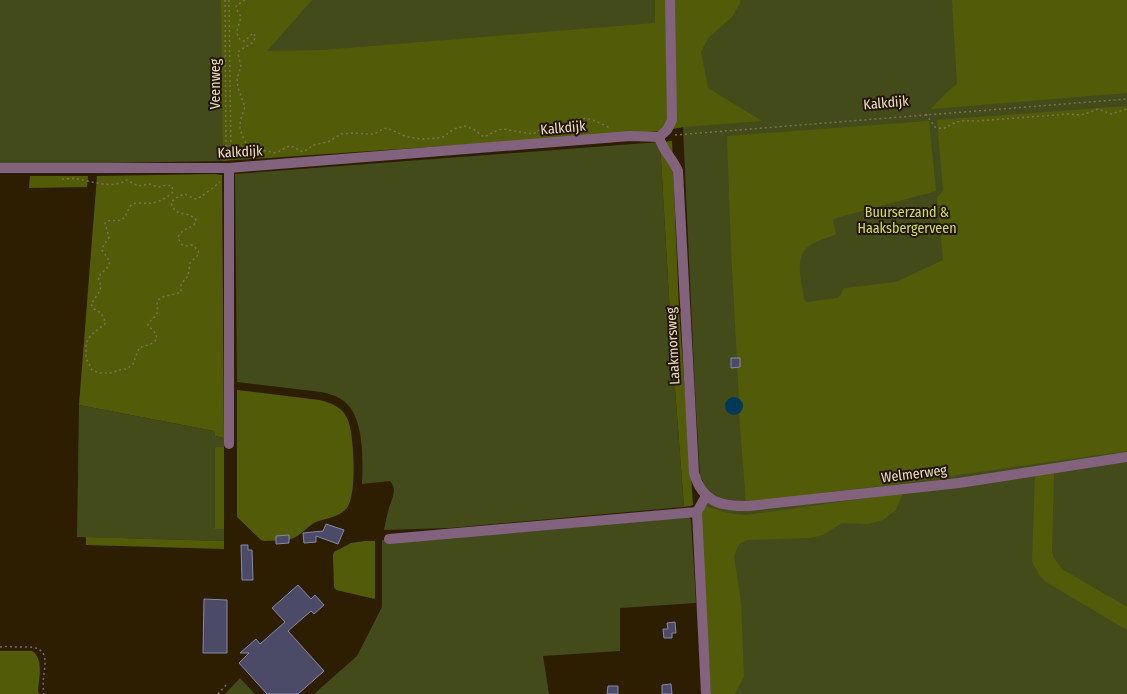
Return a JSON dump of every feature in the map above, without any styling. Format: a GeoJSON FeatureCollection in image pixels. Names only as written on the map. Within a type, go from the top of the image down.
{"type":"FeatureCollection","features":[{"type":"Feature","properties":{"kind":"street"},"geometry":{"type":"LineString","coordinates":[[659,137],[667,130],[672,120],[670,0]]}},
{"type":"Feature","properties":{"kind":"street","name":"Kalkdijk"},"geometry":{"type":"LineString","coordinates":[[0,168],[229,171],[630,136],[659,137]]}},
{"type":"Feature","properties":{"kind":"street","name":"Laakmorsweg"},"geometry":{"type":"LineString","coordinates":[[659,137],[662,147],[674,162],[678,171],[694,473],[700,489],[706,496]]}},
{"type":"Feature","properties":{"kind":"street"},"geometry":{"type":"LineString","coordinates":[[229,171],[229,444]]}},
{"type":"Feature","properties":{"kind":"street","name":"Welmerweg"},"geometry":{"type":"LineString","coordinates":[[706,496],[723,505],[734,506],[763,504],[959,482],[1127,457]]}},
{"type":"Feature","properties":{"kind":"street"},"geometry":{"type":"LineString","coordinates":[[706,496],[696,512],[706,694]]}},
{"type":"Feature","properties":{"kind":"street"},"geometry":{"type":"LineString","coordinates":[[389,539],[696,512]]}},
{"type":"Feature","properties":{"kind":"path","name":"Veenweg"},"geometry":{"type":"LineString","coordinates":[[225,0],[226,158],[229,171]]}},
{"type":"Feature","properties":{"kind":"path"},"geometry":{"type":"LineString","coordinates":[[62,179],[76,179],[113,185],[121,184],[127,180],[138,186],[149,184],[158,187],[167,185],[172,186],[173,192],[170,195],[154,203],[132,204],[126,216],[120,221],[110,220],[105,223],[109,237],[102,250],[110,262],[107,268],[98,277],[101,289],[91,304],[94,309],[101,313],[106,323],[91,335],[86,343],[85,352],[89,366],[92,370],[99,373],[112,373],[127,369],[133,364],[139,348],[153,343],[157,339],[156,334],[148,323],[157,314],[157,301],[162,296],[179,294],[181,292],[181,284],[188,276],[190,263],[199,254],[198,250],[192,245],[185,246],[181,244],[178,237],[184,229],[194,225],[196,220],[191,215],[176,212],[172,202],[184,194],[195,199],[199,198],[229,171],[232,144],[229,0]]}},
{"type":"Feature","properties":{"kind":"path"},"geometry":{"type":"LineString","coordinates":[[245,0],[236,6],[241,17],[237,36],[242,41],[245,41],[253,33],[256,37],[252,43],[238,54],[241,67],[238,72],[237,82],[245,107],[240,126],[241,131],[248,145],[255,153],[270,150],[276,153],[292,146],[303,152],[314,145],[328,142],[340,134],[374,134],[387,128],[407,137],[422,139],[443,137],[454,129],[465,126],[473,129],[484,137],[503,129],[532,134],[545,127],[548,127],[557,133]]}},
{"type":"Feature","properties":{"kind":"path","name":"Kalkdijk"},"geometry":{"type":"LineString","coordinates":[[675,135],[1127,99]]}},
{"type":"Feature","properties":{"kind":"path"},"geometry":{"type":"LineString","coordinates":[[926,114],[935,127],[942,129],[952,123],[962,120],[976,121],[1069,114],[1078,116],[1098,109],[1112,114],[1127,109]]}},
{"type":"Feature","properties":{"kind":"path"},"geometry":{"type":"LineString","coordinates":[[560,132],[580,118],[588,118],[613,129]]}},
{"type":"Feature","properties":{"kind":"path"},"geometry":{"type":"LineString","coordinates":[[0,647],[32,646],[41,650],[44,654],[45,661],[44,694]]}},
{"type":"Feature","properties":{"kind":"path"},"geometry":{"type":"LineString","coordinates":[[218,694],[227,684]]}},
{"type":"Feature","properties":{"kind":"green space","name":"Buurserzand & Haaksbergerveen"},"geometry":{"type":"Polygon","coordinates":[[[0,0],[1127,0],[1127,694],[715,694],[703,481],[700,476],[695,391],[683,127],[223,161],[0,165],[0,0]]]}},
{"type":"Feature","properties":{"kind":"green space"},"geometry":{"type":"Polygon","coordinates":[[[221,0],[312,0],[267,51],[324,50],[655,23],[655,0],[740,0],[740,3],[732,17],[708,38],[701,52],[708,88],[762,121],[684,127],[662,131],[223,161],[221,0]]]}},
{"type":"Feature","properties":{"kind":"green space"},"geometry":{"type":"Polygon","coordinates":[[[952,0],[1127,0],[1127,93],[931,109],[957,84],[952,0]]]}},
{"type":"Feature","properties":{"kind":"green space"},"geometry":{"type":"Polygon","coordinates":[[[1127,106],[1127,451],[910,482],[746,503],[739,413],[742,410],[739,398],[727,136],[929,121],[936,191],[833,220],[836,234],[812,244],[806,249],[800,261],[800,277],[804,299],[806,302],[837,298],[845,288],[896,282],[943,260],[937,198],[943,190],[937,120],[1127,106]]]}},
{"type":"Feature","properties":{"kind":"green space"},"geometry":{"type":"Polygon","coordinates":[[[672,141],[679,310],[693,505],[684,507],[672,349],[660,142],[672,141]]]}},
{"type":"Feature","properties":{"kind":"green space"},"geometry":{"type":"Polygon","coordinates":[[[660,142],[672,349],[684,507],[450,528],[384,530],[394,490],[390,481],[362,484],[360,432],[353,413],[348,405],[336,396],[321,392],[237,382],[235,174],[660,142]]]}},
{"type":"Feature","properties":{"kind":"green space"},"geometry":{"type":"Polygon","coordinates":[[[222,175],[224,438],[215,436],[214,431],[79,405],[97,176],[222,175]]]}},
{"type":"Feature","properties":{"kind":"green space"},"geometry":{"type":"Polygon","coordinates":[[[30,176],[88,176],[87,187],[29,188],[30,176]]]}},
{"type":"Feature","properties":{"kind":"green space"},"geometry":{"type":"Polygon","coordinates":[[[237,390],[319,400],[333,404],[342,410],[348,419],[351,431],[354,467],[350,501],[344,511],[336,516],[314,523],[294,538],[281,541],[261,540],[237,517],[237,390]]]}},
{"type":"Feature","properties":{"kind":"green space"},"geometry":{"type":"Polygon","coordinates":[[[79,405],[214,431],[215,436],[224,438],[224,447],[215,448],[215,529],[224,529],[224,541],[77,537],[79,405]]]}},
{"type":"Feature","properties":{"kind":"green space"},"geometry":{"type":"Polygon","coordinates":[[[216,447],[224,447],[224,529],[215,529],[216,447]]]}},
{"type":"Feature","properties":{"kind":"green space"},"geometry":{"type":"Polygon","coordinates":[[[1054,472],[1052,552],[1054,558],[1062,569],[1127,607],[1127,630],[1046,582],[1040,576],[1032,562],[1035,474],[1054,472]]]}},
{"type":"Feature","properties":{"kind":"green space"},"geometry":{"type":"Polygon","coordinates":[[[903,493],[896,510],[883,520],[868,524],[842,523],[823,535],[810,538],[747,540],[739,544],[734,556],[741,603],[744,676],[735,694],[711,694],[700,514],[706,506],[735,514],[747,515],[903,493]]]}},
{"type":"Feature","properties":{"kind":"green space"},"geometry":{"type":"Polygon","coordinates":[[[689,517],[691,520],[696,603],[620,608],[620,651],[543,656],[549,694],[314,694],[357,656],[382,607],[382,540],[497,534],[689,517]]]}},
{"type":"Feature","properties":{"kind":"green space"},"geometry":{"type":"Polygon","coordinates":[[[86,537],[224,541],[224,549],[86,545],[86,537]]]}},
{"type":"Feature","properties":{"kind":"green space"},"geometry":{"type":"Polygon","coordinates":[[[375,541],[375,599],[336,590],[334,587],[334,552],[351,543],[375,541]]]}},
{"type":"Feature","properties":{"kind":"green space"},"geometry":{"type":"Polygon","coordinates":[[[0,651],[32,651],[36,654],[40,669],[39,694],[0,694],[0,651]]]}},
{"type":"Feature","properties":{"kind":"green space"},"geometry":{"type":"Polygon","coordinates":[[[240,678],[255,694],[225,694],[240,678]]]}},
{"type":"Feature","properties":{"kind":"water"},"geometry":{"type":"Polygon","coordinates":[[[734,397],[740,400],[743,406],[740,412],[734,415],[728,412],[725,406],[728,400],[734,397]]]}},
{"type":"Feature","properties":{"kind":"building"},"geometry":{"type":"Polygon","coordinates":[[[731,358],[740,358],[740,367],[731,368],[731,358]]]}},
{"type":"Feature","properties":{"kind":"building"},"geometry":{"type":"Polygon","coordinates":[[[326,524],[344,530],[338,544],[316,536],[316,542],[304,543],[303,533],[323,531],[326,524]]]}},
{"type":"Feature","properties":{"kind":"building"},"geometry":{"type":"Polygon","coordinates":[[[289,535],[289,543],[276,544],[276,536],[289,535]]]}},
{"type":"Feature","properties":{"kind":"building"},"geometry":{"type":"Polygon","coordinates":[[[241,545],[248,545],[248,550],[252,550],[253,580],[242,580],[241,545]]]}},
{"type":"Feature","properties":{"kind":"building"},"geometry":{"type":"Polygon","coordinates":[[[298,585],[311,599],[315,595],[324,605],[314,614],[311,611],[288,631],[324,671],[298,694],[267,694],[239,663],[249,653],[240,653],[256,639],[260,644],[285,622],[272,608],[298,585]]]}},
{"type":"Feature","properties":{"kind":"building"},"geometry":{"type":"Polygon","coordinates":[[[204,599],[227,600],[227,653],[203,653],[204,599]]]}},
{"type":"Feature","properties":{"kind":"building"},"geometry":{"type":"Polygon","coordinates":[[[675,622],[676,633],[672,633],[672,638],[664,638],[663,629],[668,629],[667,623],[675,622]]]}},
{"type":"Feature","properties":{"kind":"building"},"geometry":{"type":"Polygon","coordinates":[[[671,684],[672,694],[662,694],[662,685],[671,684]]]}},
{"type":"Feature","properties":{"kind":"building"},"geometry":{"type":"Polygon","coordinates":[[[608,686],[618,686],[618,694],[607,694],[608,686]]]}}]}
